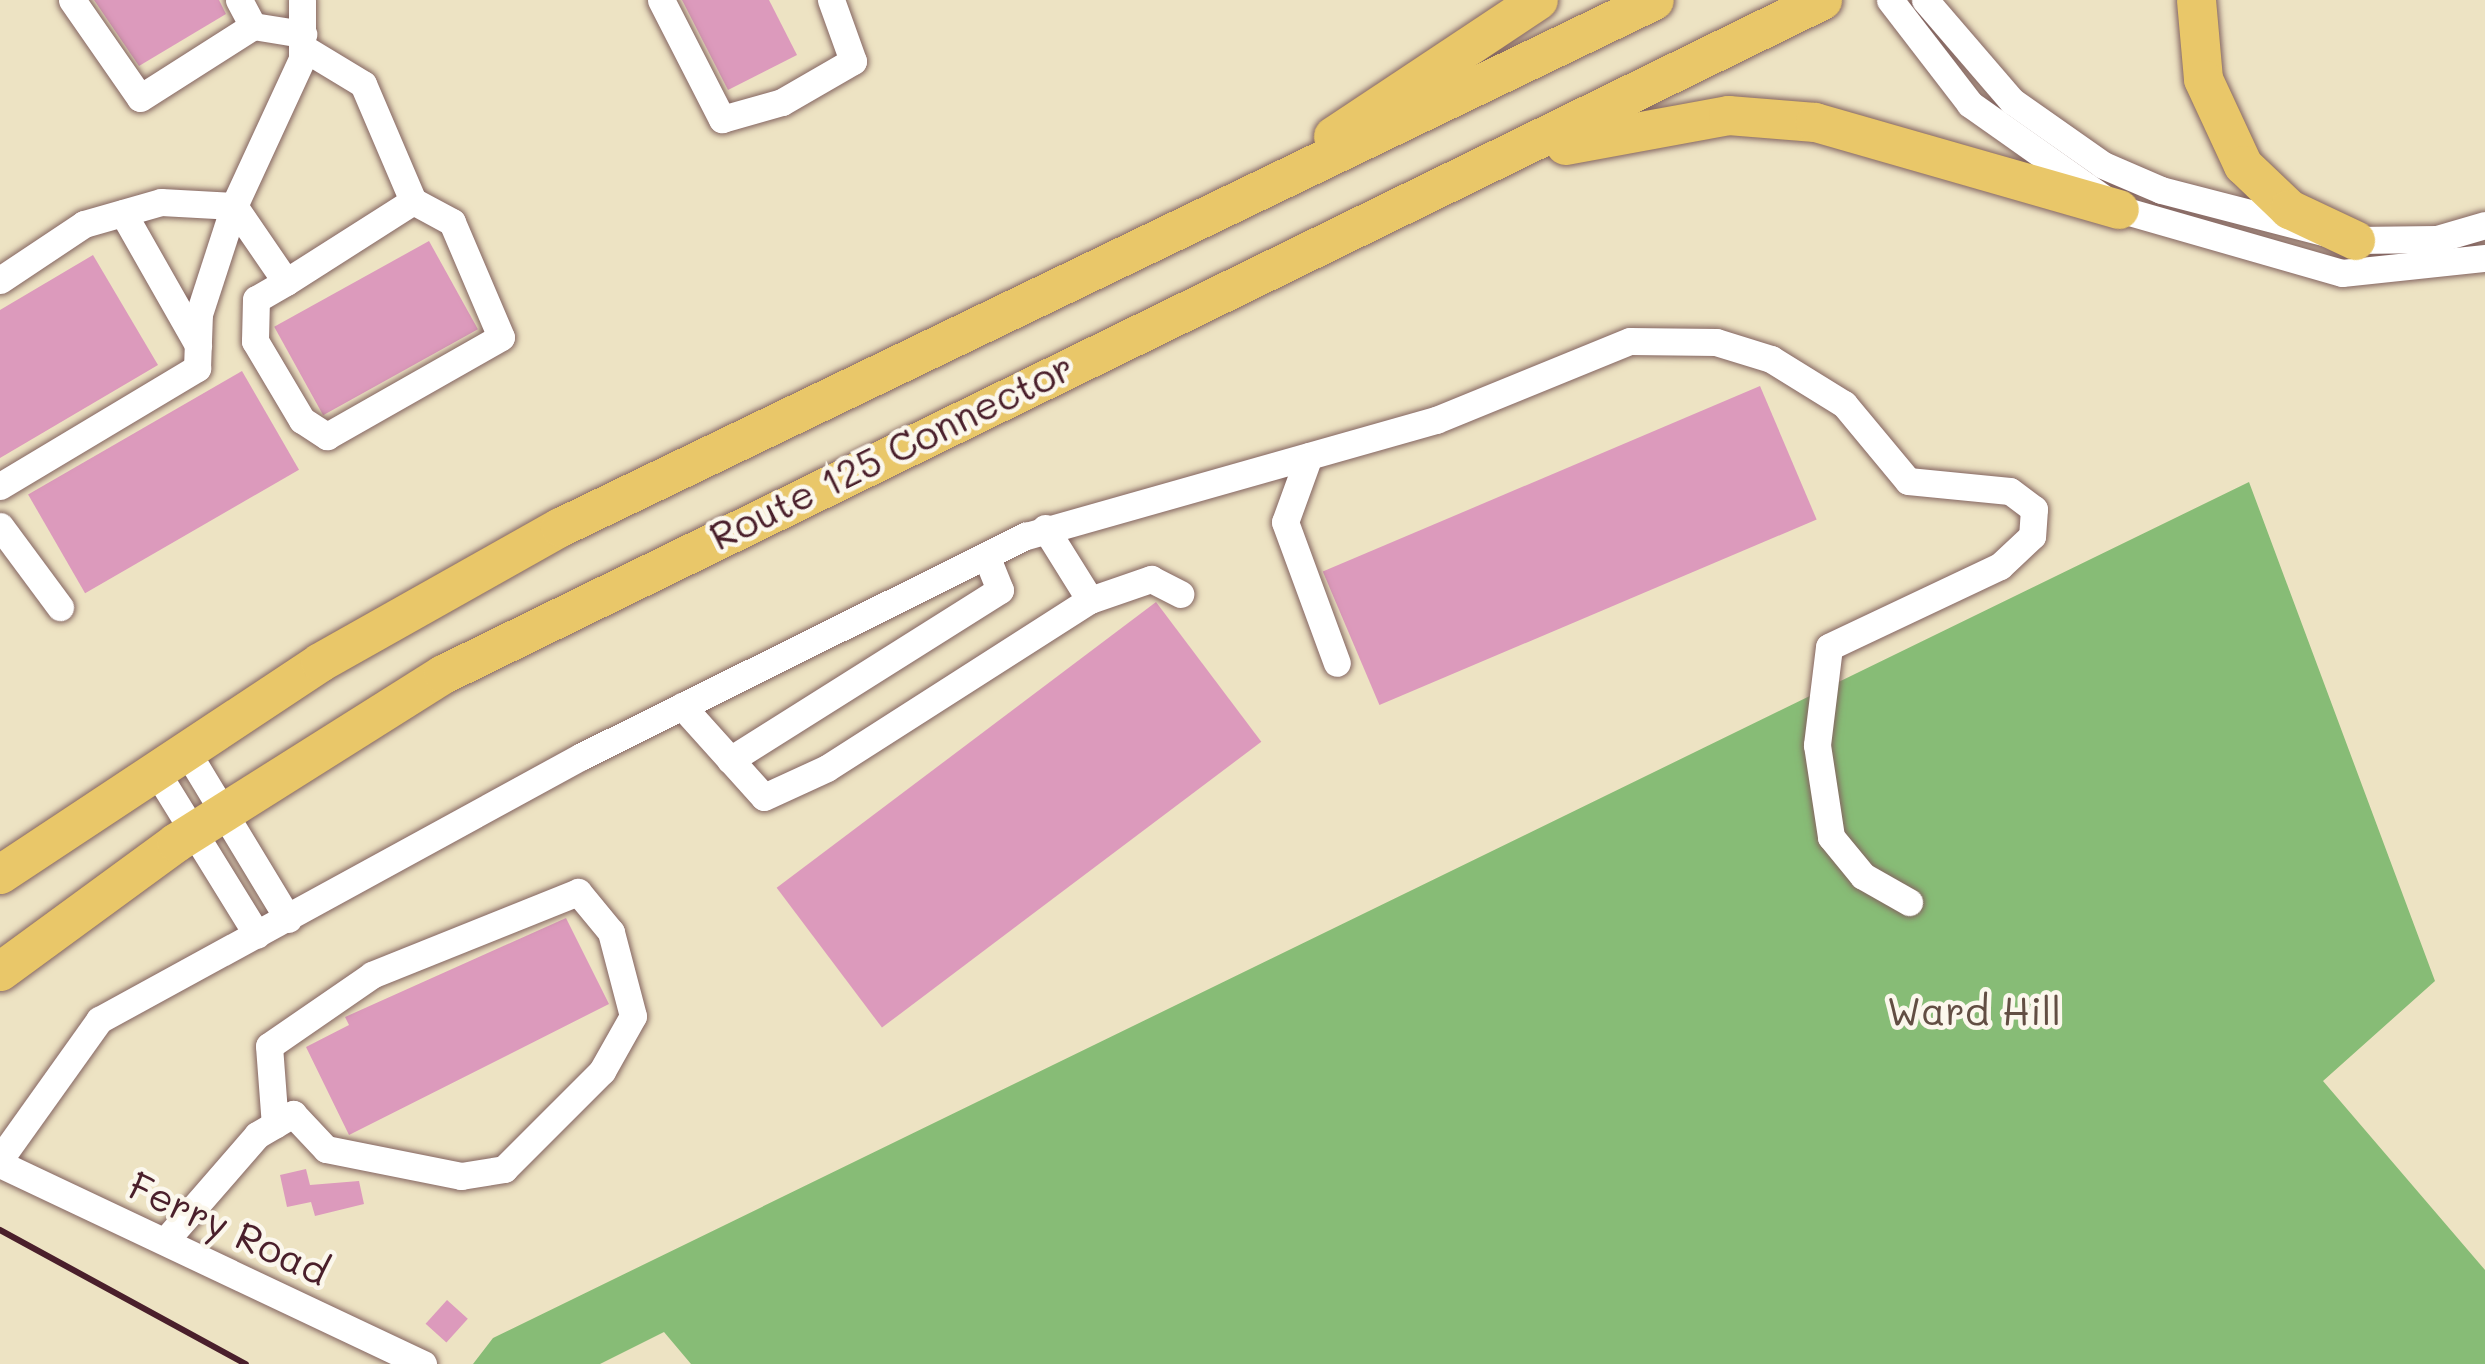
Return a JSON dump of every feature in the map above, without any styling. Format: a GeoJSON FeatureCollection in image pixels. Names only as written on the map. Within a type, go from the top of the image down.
{"type":"FeatureCollection","features":[{"type":"Feature","properties":{"kind":"highway"},"geometry":{"type":"LineString","coordinates":[[1254,195],[1538,0]]}},
{"type":"Feature","properties":{"kind":"highway","name":"Route 125 Connector"},"geometry":{"type":"LineString","coordinates":[[0,874],[169,758],[560,527],[1654,0]]}},
{"type":"Feature","properties":{"kind":"highway","name":"Route 125 Connector"},"geometry":{"type":"LineString","coordinates":[[0,971],[209,820],[443,674],[638,573],[1502,161],[1822,0]]}},
{"type":"Feature","properties":{"kind":"highway"},"geometry":{"type":"LineString","coordinates":[[2196,0],[2203,79],[2243,165],[2288,208],[2355,240]]}},
{"type":"Feature","properties":{"kind":"highway"},"geometry":{"type":"LineString","coordinates":[[1502,161],[1661,122],[1765,117],[1858,128],[2120,209]]}},
{"type":"Feature","properties":{"kind":"street"},"geometry":{"type":"LineString","coordinates":[[72,0],[140,98],[253,26]]}},
{"type":"Feature","properties":{"kind":"street"},"geometry":{"type":"LineString","coordinates":[[238,0],[253,26],[302,41],[363,83],[413,201],[452,222],[501,337],[327,436],[302,420],[255,340],[256,299],[413,201]]}},
{"type":"Feature","properties":{"kind":"street"},"geometry":{"type":"LineString","coordinates":[[0,486],[196,368],[234,206],[262,165],[302,41],[302,0]]}},
{"type":"Feature","properties":{"kind":"street"},"geometry":{"type":"LineString","coordinates":[[661,0],[722,119],[782,102],[853,61],[831,0]]}},
{"type":"Feature","properties":{"kind":"street"},"geometry":{"type":"LineString","coordinates":[[1890,0],[1970,104],[2120,209],[2342,273],[2485,258]]}},
{"type":"Feature","properties":{"kind":"street"},"geometry":{"type":"LineString","coordinates":[[1925,0],[2012,100],[2103,165],[2355,240],[2437,239],[2485,225]]}},
{"type":"Feature","properties":{"kind":"street"},"geometry":{"type":"LineString","coordinates":[[0,280],[84,224],[161,202],[234,206]]}},
{"type":"Feature","properties":{"kind":"street"},"geometry":{"type":"LineString","coordinates":[[234,206],[286,282]]}},
{"type":"Feature","properties":{"kind":"street"},"geometry":{"type":"LineString","coordinates":[[123,213],[198,345]]}},
{"type":"Feature","properties":{"kind":"street"},"geometry":{"type":"LineString","coordinates":[[0,1161],[75,1040],[257,935],[682,706],[1045,528],[1310,457],[1630,341],[1672,337],[1812,379],[1908,481],[2027,499],[2032,536],[2010,558],[1829,647],[1817,745],[1831,837],[1863,876],[1909,902]]}},
{"type":"Feature","properties":{"kind":"street"},"geometry":{"type":"LineString","coordinates":[[1310,457],[1285,522],[1337,663]]}},
{"type":"Feature","properties":{"kind":"street"},"geometry":{"type":"LineString","coordinates":[[0,526],[60,607]]}},
{"type":"Feature","properties":{"kind":"street"},"geometry":{"type":"LineString","coordinates":[[1045,528],[1090,600]]}},
{"type":"Feature","properties":{"kind":"street"},"geometry":{"type":"LineString","coordinates":[[730,760],[1000,590],[986,556]]}},
{"type":"Feature","properties":{"kind":"street"},"geometry":{"type":"LineString","coordinates":[[682,706],[764,797],[1090,600],[1151,579],[1180,594]]}},
{"type":"Feature","properties":{"kind":"street"},"geometry":{"type":"LineString","coordinates":[[169,758],[209,820],[288,919]]}},
{"type":"Feature","properties":{"kind":"street"},"geometry":{"type":"LineString","coordinates":[[169,758],[209,820],[257,935]]}},
{"type":"Feature","properties":{"kind":"street"},"geometry":{"type":"LineString","coordinates":[[165,1241],[274,1125],[293,1114],[326,1149],[460,1176],[504,1169],[602,1071],[632,1016],[611,932],[578,892],[372,975],[269,1046],[274,1125]]}},
{"type":"Feature","properties":{"kind":"street","name":"Ferry Road"},"geometry":{"type":"LineString","coordinates":[[0,1161],[424,1364]]}},
{"type":"Feature","properties":{"kind":"green space","name":"Ward Hill"},"geometry":{"type":"Polygon","coordinates":[[[2249,482],[2435,981],[2323,1081],[2485,1270],[2485,1364],[691,1364],[664,1332],[600,1364],[473,1364],[493,1338],[2249,482]]]}},
{"type":"Feature","properties":{"kind":"building"},"geometry":{"type":"Polygon","coordinates":[[[94,0],[219,0],[226,14],[139,66],[94,0]]]}},
{"type":"Feature","properties":{"kind":"building"},"geometry":{"type":"Polygon","coordinates":[[[682,0],[769,0],[797,55],[728,90],[682,0]]]}},
{"type":"Feature","properties":{"kind":"building"},"geometry":{"type":"Polygon","coordinates":[[[429,241],[478,329],[323,415],[274,327],[429,241]]]}},
{"type":"Feature","properties":{"kind":"building"},"geometry":{"type":"Polygon","coordinates":[[[93,255],[158,365],[0,458],[0,310],[93,255]]]}},
{"type":"Feature","properties":{"kind":"building"},"geometry":{"type":"Polygon","coordinates":[[[242,371],[299,470],[85,593],[28,495],[242,371]]]}},
{"type":"Feature","properties":{"kind":"building"},"geometry":{"type":"Polygon","coordinates":[[[1760,386],[1817,519],[1379,705],[1323,572],[1760,386]]]}},
{"type":"Feature","properties":{"kind":"building"},"geometry":{"type":"Polygon","coordinates":[[[1156,602],[1261,742],[882,1028],[777,888],[1156,602]]]}},
{"type":"Feature","properties":{"kind":"building"},"geometry":{"type":"Polygon","coordinates":[[[566,918],[609,1004],[349,1135],[306,1047],[349,1025],[345,1017],[566,918]]]}},
{"type":"Feature","properties":{"kind":"building"},"geometry":{"type":"Polygon","coordinates":[[[306,1169],[310,1185],[359,1181],[364,1204],[315,1216],[311,1202],[287,1207],[280,1175],[306,1169]]]}},
{"type":"Feature","properties":{"kind":"building"},"geometry":{"type":"Polygon","coordinates":[[[447,1300],[468,1319],[446,1343],[426,1324],[447,1300]]]}},
{"type":"Feature","properties":{"kind":"railway"},"geometry":{"type":"LineString","coordinates":[[0,1230],[246,1364]]}}]}
